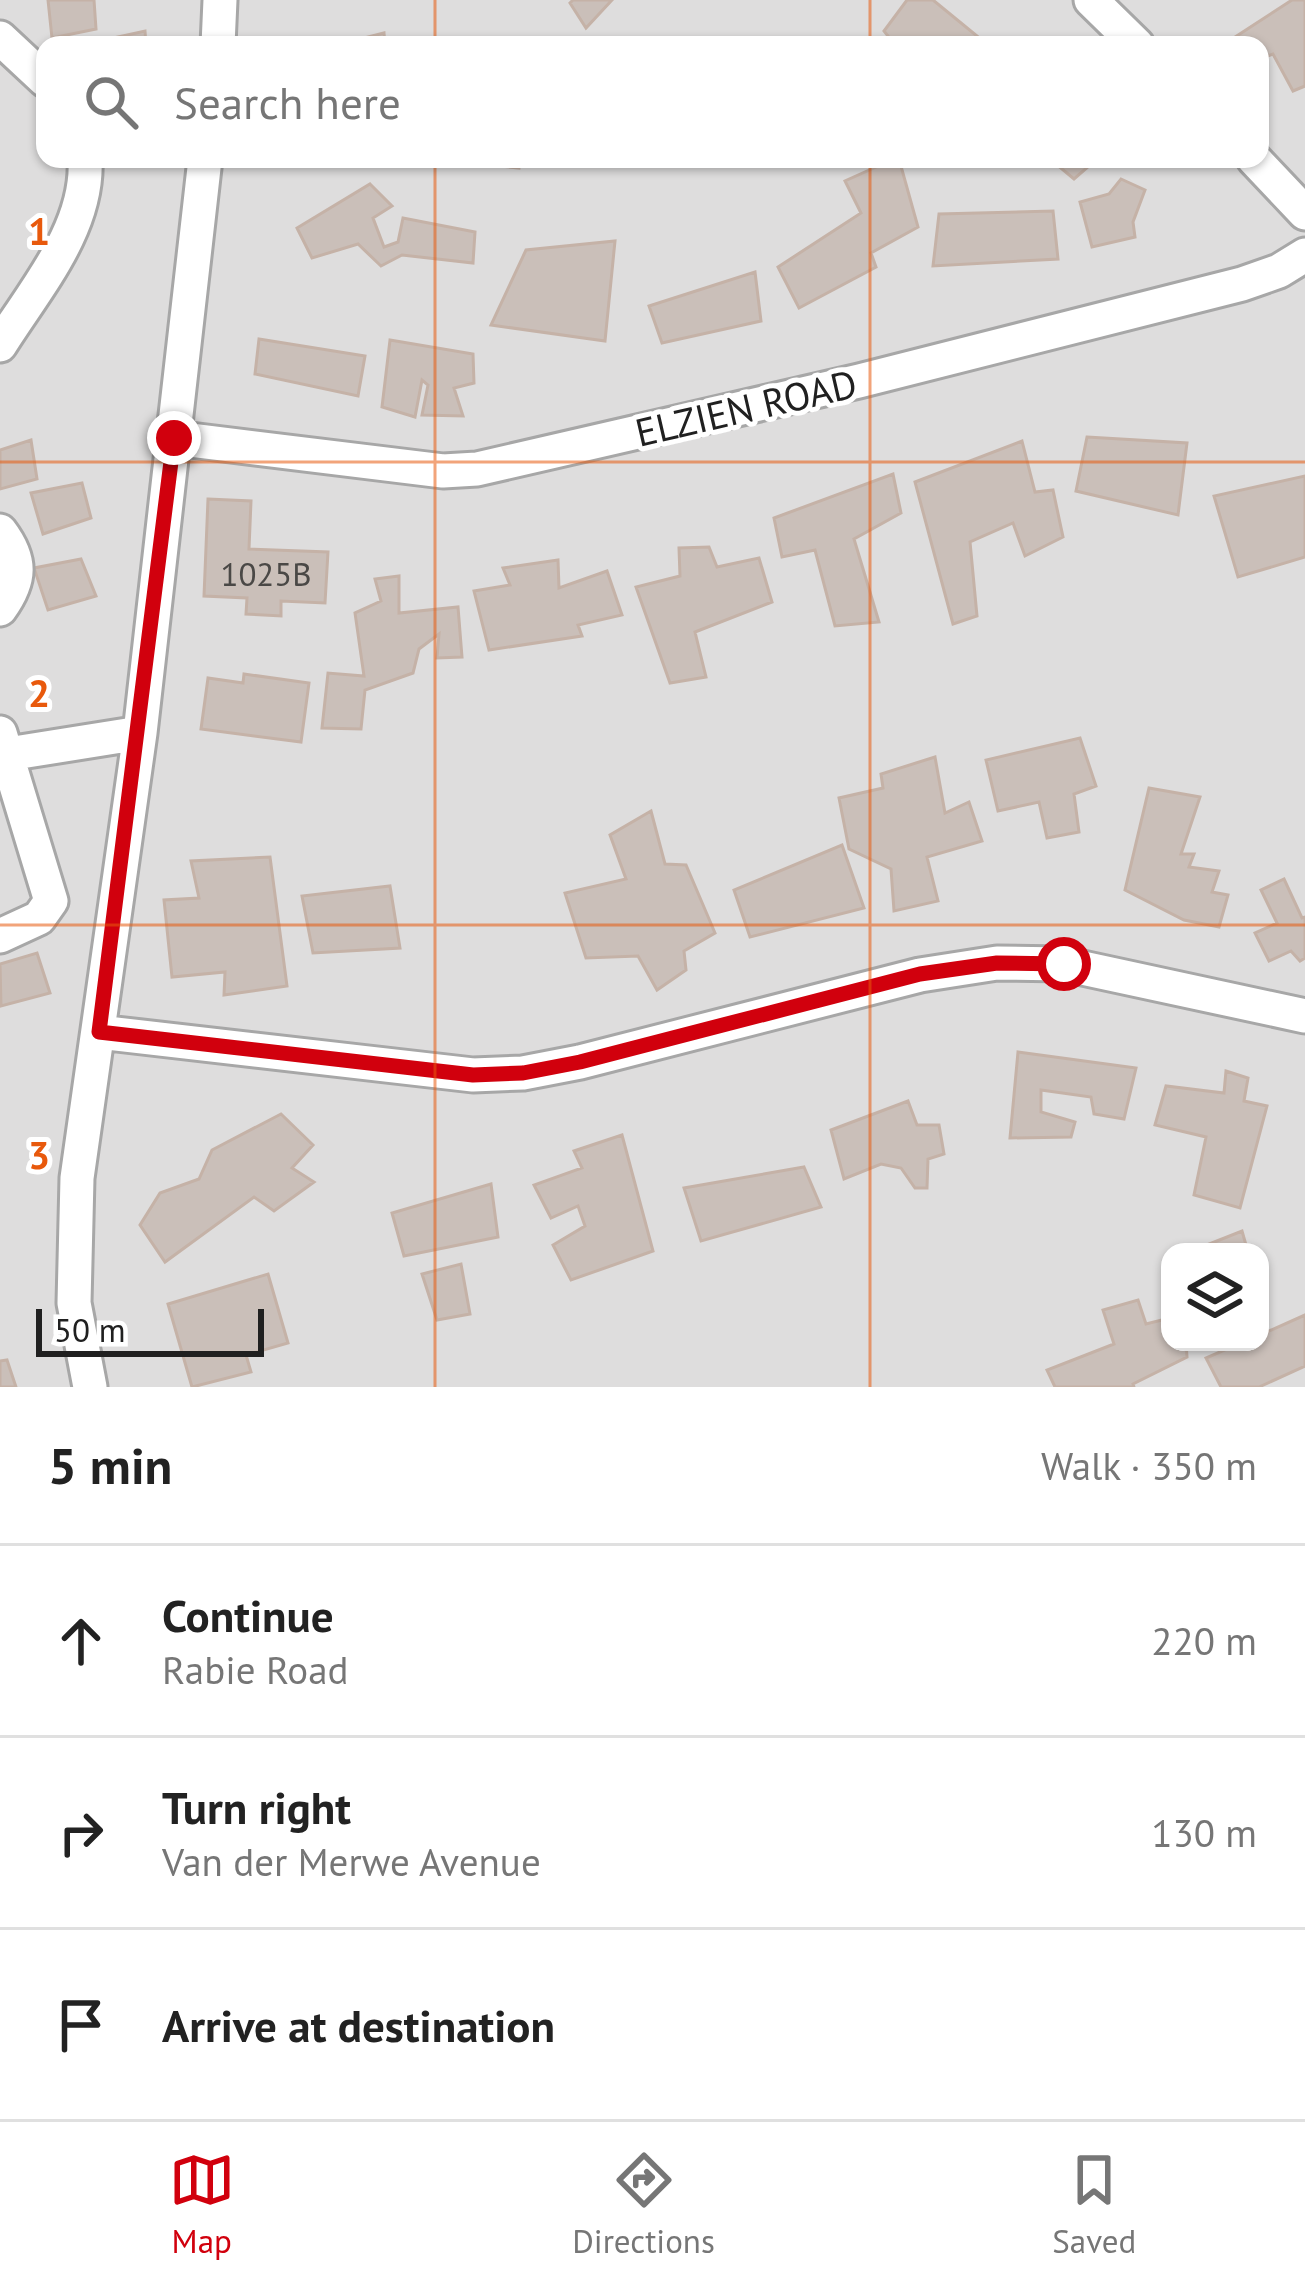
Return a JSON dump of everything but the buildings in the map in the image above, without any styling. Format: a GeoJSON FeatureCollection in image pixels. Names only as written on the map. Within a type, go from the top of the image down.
{"type":"FeatureCollection","features":[{"type":"Feature","properties":{"kind":"street"},"geometry":{"type":"LineString","coordinates":[[218,36],[220,0]]}},
{"type":"Feature","properties":{"kind":"street"},"geometry":{"type":"LineString","coordinates":[[1091,0],[1128,36]]}},
{"type":"Feature","properties":{"kind":"street"},"geometry":{"type":"LineString","coordinates":[[0,38],[36,72]]}},
{"type":"Feature","properties":{"kind":"street"},"geometry":{"type":"LineString","coordinates":[[0,344],[66,240],[85,168]]}},
{"type":"Feature","properties":{"kind":"street"},"geometry":{"type":"LineString","coordinates":[[90,1387],[74,1303],[77,1178],[140,733],[204,168]]}},
{"type":"Feature","properties":{"kind":"street"},"geometry":{"type":"LineString","coordinates":[[1262,168],[1305,213]]}},
{"type":"Feature","properties":{"kind":"street","name":"ELZIEN ROAD"},"geometry":{"type":"LineString","coordinates":[[174,438],[443,471],[477,469],[859,382],[1242,284],[1279,271],[1305,255]]}},
{"type":"Feature","properties":{"kind":"street"},"geometry":{"type":"LineString","coordinates":[[0,532],[18,565],[16,581],[0,609]]}},
{"type":"Feature","properties":{"kind":"street"},"geometry":{"type":"LineString","coordinates":[[0,936],[39,918],[51,901],[4,744],[140,733]]}},
{"type":"Feature","properties":{"kind":"street"},"geometry":{"type":"LineString","coordinates":[[99,1032],[473,1075],[523,1073],[920,974],[997,963],[1064,964],[1305,1016]]}},
{"type":"Feature","properties":{"kind":"shaded area"},"geometry":{"type":"Polygon","coordinates":[[[0,0],[1305,0],[1305,1387],[0,1387],[0,0]]]}},
{"type":"Feature","properties":{"kind":"route"},"geometry":{"type":"LineString","coordinates":[[174,438],[99,1032],[473,1075],[523,1073],[920,974],[997,963],[1064,964]]}}]}
